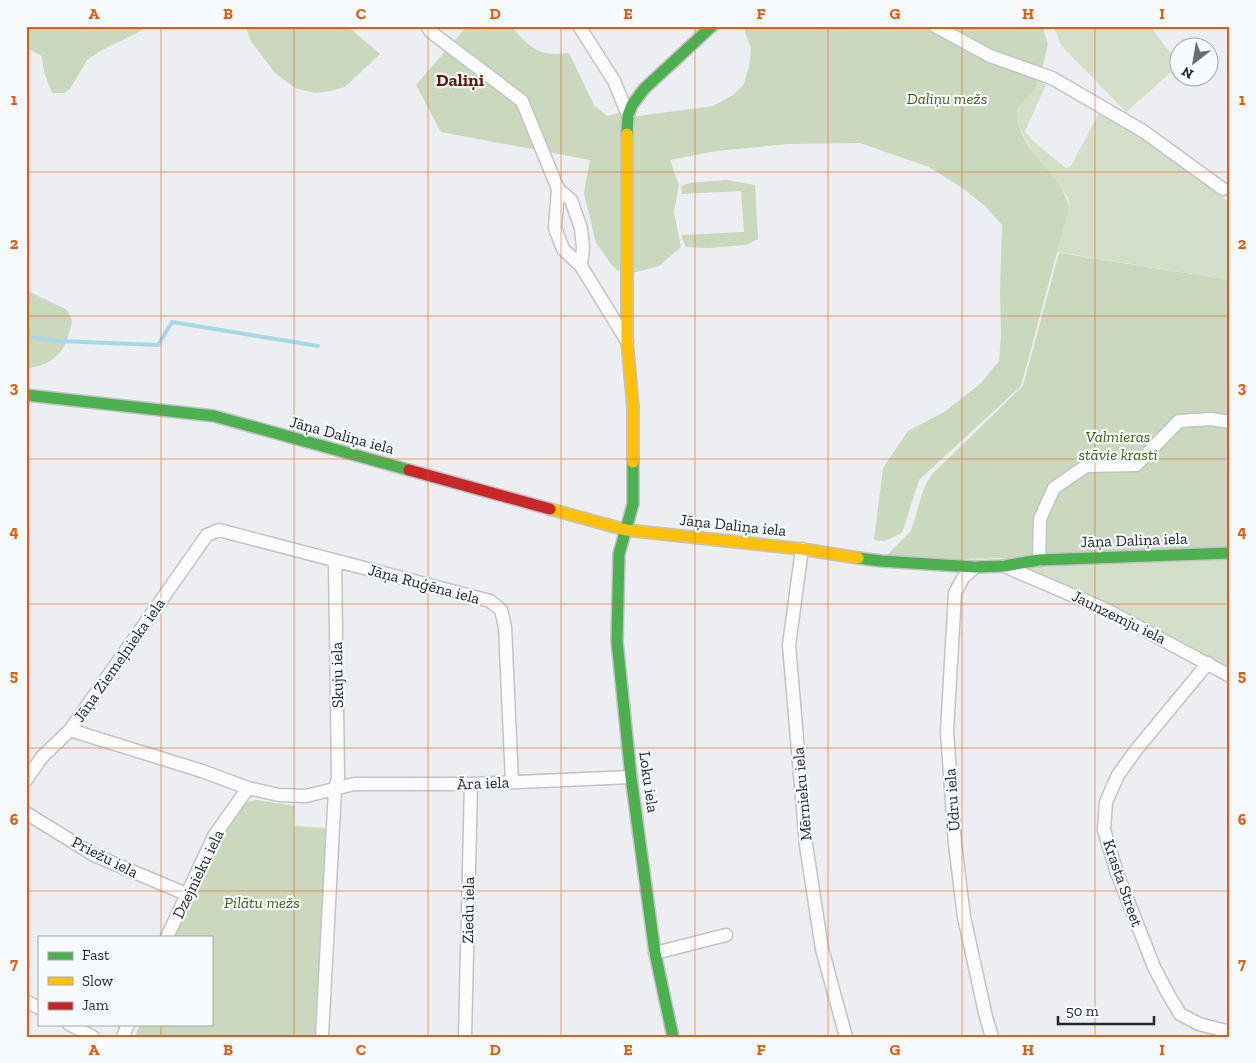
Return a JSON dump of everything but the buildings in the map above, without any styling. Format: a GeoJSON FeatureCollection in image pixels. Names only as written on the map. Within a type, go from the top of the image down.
{"type":"FeatureCollection","features":[{"type":"Feature","properties":{"kind":"street"},"geometry":{"type":"LineString","coordinates":[[427,26],[431,32],[522,101],[558,189],[555,228],[563,249],[581,266],[628,341]]}},
{"type":"Feature","properties":{"kind":"street"},"geometry":{"type":"LineString","coordinates":[[579,26],[614,81],[628,115]]}},
{"type":"Feature","properties":{"kind":"street"},"geometry":{"type":"LineString","coordinates":[[628,115],[632,105],[644,89],[712,26]]}},
{"type":"Feature","properties":{"kind":"street"},"geometry":{"type":"LineString","coordinates":[[935,26],[990,56],[1052,78],[1144,131],[1222,189]]}},
{"type":"Feature","properties":{"kind":"street","name":"Loku iela"},"geometry":{"type":"LineString","coordinates":[[628,115],[628,341],[633,408],[634,504],[619,554],[616,641],[631,778],[655,953],[673,1037]]}},
{"type":"Feature","properties":{"kind":"street"},"geometry":{"type":"LineString","coordinates":[[558,189],[571,200],[581,228],[583,248],[581,266]]}},
{"type":"Feature","properties":{"kind":"street","name":"Jāņa Daliņa iela"},"geometry":{"type":"LineString","coordinates":[[26,395],[214,416],[626,530],[802,549],[881,560],[975,567],[1004,566],[1039,560],[1230,552]]}},
{"type":"Feature","properties":{"kind":"street"},"geometry":{"type":"LineString","coordinates":[[1039,560],[1040,519],[1054,488],[1086,466],[1136,465],[1179,421],[1211,419],[1230,422]]}},
{"type":"Feature","properties":{"kind":"street","name":"Jāņa Ruģēna iela"},"geometry":{"type":"LineString","coordinates":[[207,535],[218,530],[490,601],[501,610],[504,627],[512,782]]}},
{"type":"Feature","properties":{"kind":"street","name":"Jāņa Ziemeļnieka iela"},"geometry":{"type":"LineString","coordinates":[[26,780],[42,757],[70,730],[207,535]]}},
{"type":"Feature","properties":{"kind":"street","name":"Mērnieku iela"},"geometry":{"type":"LineString","coordinates":[[802,549],[789,645],[805,836],[822,949],[846,1037]]}},
{"type":"Feature","properties":{"kind":"street","name":"Skuju iela"},"geometry":{"type":"LineString","coordinates":[[335,561],[338,777],[335,790]]}},
{"type":"Feature","properties":{"kind":"street","name":"Jaunzemju iela"},"geometry":{"type":"LineString","coordinates":[[1004,566],[1107,610],[1230,676]]}},
{"type":"Feature","properties":{"kind":"street","name":"Ūdru iela"},"geometry":{"type":"LineString","coordinates":[[975,567],[963,578],[955,593],[947,732],[964,917],[992,1037]]}},
{"type":"Feature","properties":{"kind":"street","name":"Krasta Street"},"geometry":{"type":"LineString","coordinates":[[1208,663],[1136,750],[1118,775],[1106,802],[1104,830],[1117,873],[1150,958],[1180,1014],[1199,1024],[1230,1032]]}},
{"type":"Feature","properties":{"kind":"street","name":"Āra iela"},"geometry":{"type":"LineString","coordinates":[[70,730],[202,771],[248,788],[279,796],[306,796],[354,784],[471,784],[631,778]]}},
{"type":"Feature","properties":{"kind":"street","name":"Ziedu iela"},"geometry":{"type":"LineString","coordinates":[[465,1037],[471,784]]}},
{"type":"Feature","properties":{"kind":"street","name":"Dzejnieku iela"},"geometry":{"type":"LineString","coordinates":[[167,936],[214,836],[248,788]]}},
{"type":"Feature","properties":{"kind":"street"},"geometry":{"type":"LineString","coordinates":[[322,1037],[335,790]]}},
{"type":"Feature","properties":{"kind":"street","name":"Priežu iela"},"geometry":{"type":"LineString","coordinates":[[26,813],[94,855],[186,894]]}},
{"type":"Feature","properties":{"kind":"street"},"geometry":{"type":"LineString","coordinates":[[655,953],[726,935]]}},
{"type":"Feature","properties":{"kind":"street"},"geometry":{"type":"LineString","coordinates":[[26,1001],[38,1007]]}},
{"type":"Feature","properties":{"kind":"street"},"geometry":{"type":"LineString","coordinates":[[73,1026],[93,1037]]}},
{"type":"Feature","properties":{"kind":"green space"},"geometry":{"type":"Polygon","coordinates":[[[26,26],[151,26],[100,51],[87,60],[70,89],[64,93],[52,93],[44,72],[42,56],[26,48],[26,26]]]}},
{"type":"Feature","properties":{"kind":"green space"},"geometry":{"type":"Polygon","coordinates":[[[246,26],[347,26],[380,54],[345,87],[315,93],[295,88],[275,73],[250,40],[246,26]]]}},
{"type":"Feature","properties":{"kind":"green space","name":"Daliņu mežs"},"geometry":{"type":"Polygon","coordinates":[[[467,26],[511,26],[524,40],[542,52],[550,54],[569,53],[594,105],[607,116],[630,110],[631,117],[713,106],[733,95],[744,84],[749,67],[751,49],[743,26],[1042,26],[1048,44],[1042,70],[1035,89],[1017,109],[1018,122],[1031,149],[1061,188],[1069,208],[1021,386],[919,480],[902,533],[885,541],[874,540],[883,468],[908,431],[944,412],[980,384],[999,361],[1002,225],[986,207],[964,189],[929,167],[860,143],[789,144],[716,151],[670,160],[679,185],[674,212],[681,247],[659,266],[629,274],[629,272],[617,270],[596,243],[584,193],[590,160],[441,132],[416,85],[467,26]]]}},
{"type":"Feature","properties":{"kind":"green space"},"geometry":{"type":"Polygon","coordinates":[[[1051,26],[1150,26],[1168,50],[1168,75],[1126,112],[1060,44],[1056,32],[1051,26]]]}},
{"type":"Feature","properties":{"kind":"green space"},"geometry":{"type":"Polygon","coordinates":[[[1038,80],[1046,85],[1025,131],[1034,142],[1066,168],[1071,166],[1100,111],[1144,137],[1230,203],[1230,280],[1057,252],[1069,208],[1068,198],[1034,153],[1020,129],[1017,109],[1035,89],[1038,80]]]}},
{"type":"Feature","properties":{"kind":"green space"},"geometry":{"type":"Polygon","coordinates":[[[726,180],[755,185],[758,239],[746,245],[708,248],[686,247],[681,235],[744,232],[741,191],[682,194],[681,186],[690,183],[726,180]]]}},
{"type":"Feature","properties":{"kind":"green space","name":"Valmieras stāvie krasti"},"geometry":{"type":"Polygon","coordinates":[[[1059,253],[1230,280],[1230,553],[881,561],[911,531],[924,488],[932,474],[1023,386],[1059,253]]]}},
{"type":"Feature","properties":{"kind":"green space"},"geometry":{"type":"Polygon","coordinates":[[[26,290],[67,310],[72,321],[67,340],[59,353],[42,365],[26,368],[26,290]]]}},
{"type":"Feature","properties":{"kind":"green space"},"geometry":{"type":"Polygon","coordinates":[[[1230,553],[1230,676],[1004,566],[1230,553]]]}},
{"type":"Feature","properties":{"kind":"green space","name":"Pilātu mežs"},"geometry":{"type":"Polygon","coordinates":[[[257,800],[295,806],[294,826],[326,828],[316,1037],[135,1037],[139,1026],[212,1026],[212,936],[174,936],[185,907],[207,873],[219,833],[241,803],[257,800]]]}},
{"type":"Feature","properties":{"kind":"waterway"},"geometry":{"type":"LineString","coordinates":[[26,337],[59,341],[158,345],[172,322],[318,346]]}},
{"type":"Feature","properties":{"kind":"traffic: fast"},"geometry":{"type":"LineString","coordinates":[[627,134],[628,115],[632,105],[644,89],[712,26]]}},
{"type":"Feature","properties":{"kind":"traffic: fast"},"geometry":{"type":"LineString","coordinates":[[26,395],[214,416],[409,470]]}},
{"type":"Feature","properties":{"kind":"traffic: fast"},"geometry":{"type":"LineString","coordinates":[[633,462],[633,504],[619,554],[617,641],[631,777],[655,953],[673,1037]]}},
{"type":"Feature","properties":{"kind":"traffic: fast"},"geometry":{"type":"LineString","coordinates":[[858,558],[975,567],[1004,566],[1039,560],[1230,553]]}},
{"type":"Feature","properties":{"kind":"traffic: slow"},"geometry":{"type":"LineString","coordinates":[[627,134],[627,341],[633,407],[633,462]]}},
{"type":"Feature","properties":{"kind":"traffic: slow"},"geometry":{"type":"LineString","coordinates":[[550,509],[626,530],[802,549],[858,558]]}},
{"type":"Feature","properties":{"kind":"traffic: jam"},"geometry":{"type":"LineString","coordinates":[[409,470],[550,509]]}},
{"type":"Feature","properties":{"kind":"district","name":"Daliņi"},"geometry":{"type":"Point","coordinates":[460,80]}}]}
